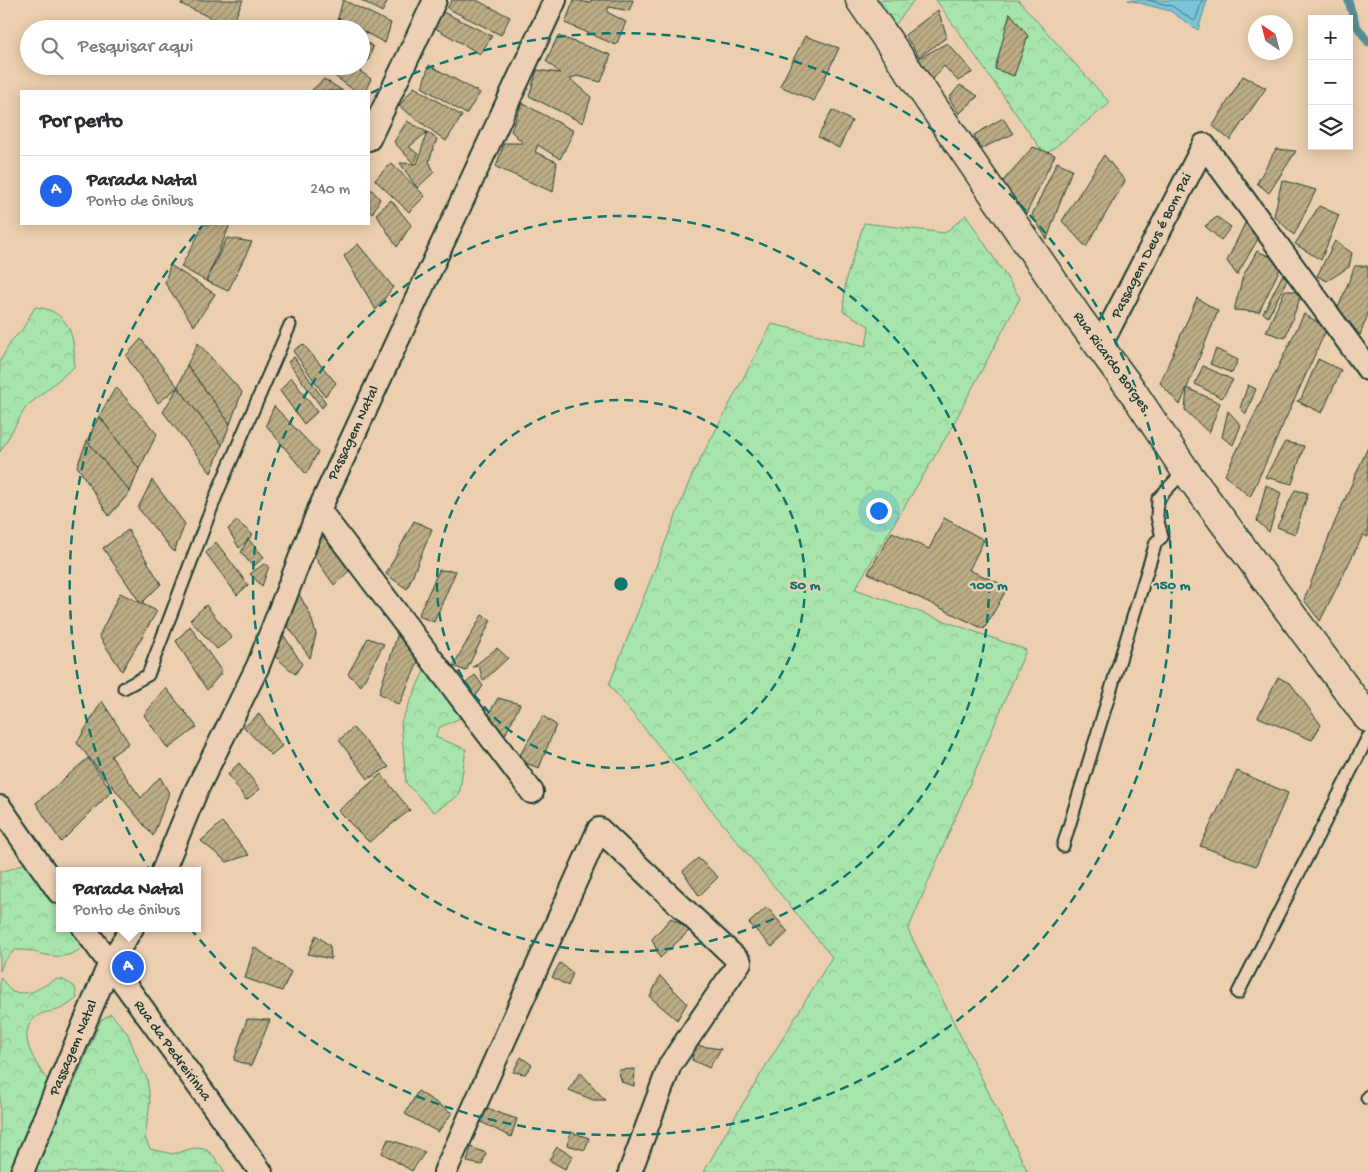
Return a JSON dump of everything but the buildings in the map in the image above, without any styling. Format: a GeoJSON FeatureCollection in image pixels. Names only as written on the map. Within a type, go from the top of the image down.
{"type":"FeatureCollection","features":[{"type":"Feature","properties":{"kind":"street"},"geometry":{"type":"LineString","coordinates":[[370,137],[435,0]]}},
{"type":"Feature","properties":{"kind":"street","name":"Passagem Natal"},"geometry":{"type":"LineString","coordinates":[[165,867],[197,789],[258,666],[319,510],[555,0]]}},
{"type":"Feature","properties":{"kind":"street","name":"Rua Ricardo Borges"},"geometry":{"type":"LineString","coordinates":[[860,0],[1078,317],[1131,389],[1185,470],[1368,718]]}},
{"type":"Feature","properties":{"kind":"street","name":"Passagem Deus é Bom Pai"},"geometry":{"type":"LineString","coordinates":[[1100,346],[1204,145],[1368,369]]}},
{"type":"Feature","properties":{"kind":"street"},"geometry":{"type":"LineString","coordinates":[[319,510],[532,792]]}},
{"type":"Feature","properties":{"kind":"street"},"geometry":{"type":"LineString","coordinates":[[0,807],[56,888]]}},
{"type":"Feature","properties":{"kind":"street"},"geometry":{"type":"LineString","coordinates":[[445,1172],[599,829],[740,962],[670,1065],[630,1172]]}},
{"type":"Feature","properties":{"kind":"street","name":"Rua da Pedreirinha"},"geometry":{"type":"LineString","coordinates":[[87,932],[261,1172]]}},
{"type":"Feature","properties":{"kind":"street","name":"Passagem Natal"},"geometry":{"type":"LineString","coordinates":[[22,1172],[109,965],[130,932]]}},
{"type":"Feature","properties":{"kind":"lane"},"geometry":{"type":"LineString","coordinates":[[124,688],[148,675],[218,491],[290,325]]}},
{"type":"Feature","properties":{"kind":"lane"},"geometry":{"type":"LineString","coordinates":[[1063,846],[1156,542],[1162,537],[1157,517],[1158,498],[1185,470]]}},
{"type":"Feature","properties":{"kind":"lane"},"geometry":{"type":"LineString","coordinates":[[1238,993],[1368,737]]}},
{"type":"Feature","properties":{"kind":"green space"},"geometry":{"type":"Polygon","coordinates":[[[863,0],[914,0],[886,37],[863,0]]]}},
{"type":"Feature","properties":{"kind":"green space"},"geometry":{"type":"Polygon","coordinates":[[[936,0],[1018,0],[1110,103],[1045,155],[936,0]]]}},
{"type":"Feature","properties":{"kind":"green space"},"geometry":{"type":"Polygon","coordinates":[[[966,215],[1020,298],[948,434],[855,589],[1026,650],[908,930],[1028,1172],[704,1172],[730,1125],[832,957],[609,685],[692,475],[772,324],[866,346],[869,326],[843,311],[846,279],[864,223],[945,233],[966,215]]]}},
{"type":"Feature","properties":{"kind":"green space"},"geometry":{"type":"Polygon","coordinates":[[[35,307],[47,309],[63,319],[72,336],[74,367],[26,407],[0,452],[0,361],[12,340],[22,330],[35,307]]]}},
{"type":"Feature","properties":{"kind":"green space"},"geometry":{"type":"Polygon","coordinates":[[[428,662],[465,716],[440,727],[435,737],[466,749],[459,795],[434,812],[406,783],[401,722],[428,662]]]}},
{"type":"Feature","properties":{"kind":"green space"},"geometry":{"type":"Polygon","coordinates":[[[34,860],[47,861],[57,867],[56,932],[95,932],[88,942],[77,951],[63,956],[15,950],[4,961],[0,971],[0,871],[8,870],[34,860]]]}},
{"type":"Feature","properties":{"kind":"green space"},"geometry":{"type":"Polygon","coordinates":[[[0,977],[12,992],[30,992],[59,979],[75,987],[77,998],[60,1009],[43,1013],[32,1021],[27,1030],[27,1041],[31,1053],[44,1076],[58,1094],[69,1095],[101,1020],[111,1014],[128,1034],[141,1068],[147,1078],[150,1102],[145,1138],[150,1149],[173,1154],[194,1148],[205,1149],[213,1155],[225,1172],[0,1172],[0,977]]]}},
{"type":"Feature","properties":{"kind":"water"},"geometry":{"type":"Polygon","coordinates":[[[1128,0],[1207,0],[1198,30],[1170,11],[1128,0]]]}},
{"type":"Feature","properties":{"kind":"waterway"},"geometry":{"type":"LineString","coordinates":[[1348,0],[1356,25],[1368,42]]}},
{"type":"Feature","properties":{"kind":"place","name":"Parada Natal"},"geometry":{"type":"Point","coordinates":[128,967]}}]}
